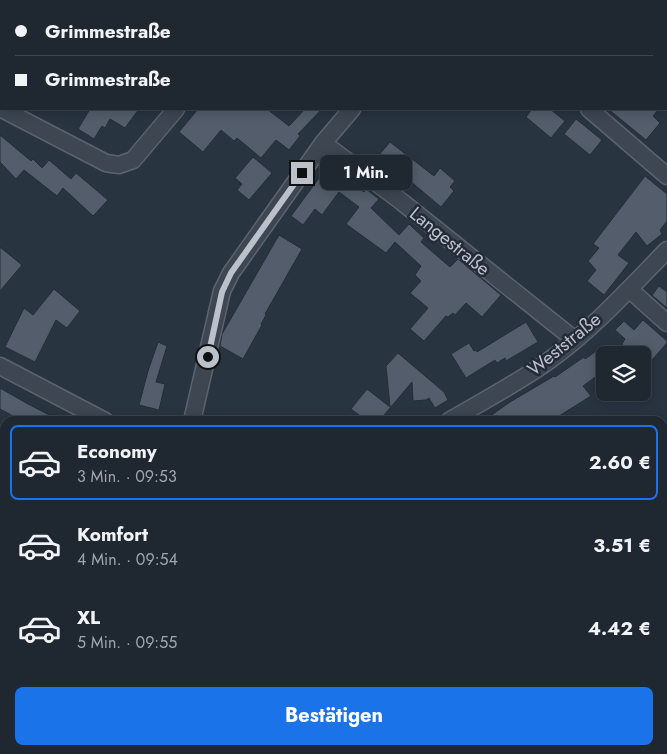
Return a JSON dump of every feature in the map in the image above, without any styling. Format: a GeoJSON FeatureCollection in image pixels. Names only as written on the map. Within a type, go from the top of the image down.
{"type":"FeatureCollection","features":[{"type":"Feature","properties":{"kind":"street"},"geometry":{"type":"LineString","coordinates":[[5,110],[106,163],[119,165],[133,160],[175,110]]}},
{"type":"Feature","properties":{"kind":"street"},"geometry":{"type":"LineString","coordinates":[[193,416],[222,292],[231,273],[323,143],[351,110]]}},
{"type":"Feature","properties":{"kind":"street"},"geometry":{"type":"LineString","coordinates":[[589,110],[667,176]]}},
{"type":"Feature","properties":{"kind":"street","name":"Langestraße"},"geometry":{"type":"LineString","coordinates":[[323,143],[402,202],[575,340]]}},
{"type":"Feature","properties":{"kind":"street","name":"Weststraße"},"geometry":{"type":"LineString","coordinates":[[457,416],[548,362],[575,340],[667,250]]}},
{"type":"Feature","properties":{"kind":"street"},"geometry":{"type":"LineString","coordinates":[[629,289],[667,323]]}},
{"type":"Feature","properties":{"kind":"street"},"geometry":{"type":"LineString","coordinates":[[0,366],[95,416]]}},
{"type":"Feature","properties":{"kind":"building"},"geometry":{"type":"Polygon","coordinates":[[[89,110],[138,110],[125,128],[110,119],[105,128],[102,126],[94,139],[78,129],[89,110]]]}},
{"type":"Feature","properties":{"kind":"building"},"geometry":{"type":"Polygon","coordinates":[[[197,110],[268,110],[289,126],[304,110],[321,110],[298,134],[300,136],[289,150],[276,140],[261,158],[237,138],[234,141],[221,130],[203,152],[179,132],[197,110]]]}},
{"type":"Feature","properties":{"kind":"building"},"geometry":{"type":"Polygon","coordinates":[[[531,110],[551,110],[565,121],[551,138],[526,117],[531,110]]]}},
{"type":"Feature","properties":{"kind":"building"},"geometry":{"type":"Polygon","coordinates":[[[609,110],[658,110],[653,116],[660,123],[646,140],[609,110]]]}},
{"type":"Feature","properties":{"kind":"building"},"geometry":{"type":"Polygon","coordinates":[[[576,119],[602,140],[590,155],[564,134],[576,119]]]}},
{"type":"Feature","properties":{"kind":"building"},"geometry":{"type":"Polygon","coordinates":[[[0,135],[31,161],[33,159],[42,168],[49,160],[71,179],[76,173],[108,200],[93,216],[63,188],[57,196],[24,170],[16,179],[0,162],[0,135]]]}},
{"type":"Feature","properties":{"kind":"building"},"geometry":{"type":"Polygon","coordinates":[[[390,142],[434,176],[440,168],[455,181],[450,187],[454,191],[441,207],[379,155],[390,142]]]}},
{"type":"Feature","properties":{"kind":"building"},"geometry":{"type":"Polygon","coordinates":[[[253,157],[272,173],[249,200],[237,190],[242,184],[235,178],[253,157]]]}},
{"type":"Feature","properties":{"kind":"building"},"geometry":{"type":"Polygon","coordinates":[[[328,166],[364,192],[366,189],[379,199],[371,208],[399,235],[409,224],[424,238],[421,242],[450,267],[458,259],[501,295],[482,317],[466,303],[455,315],[453,313],[448,317],[446,316],[424,341],[410,329],[428,308],[410,293],[421,281],[415,275],[421,266],[395,242],[386,253],[346,224],[359,207],[339,192],[322,215],[315,209],[303,225],[291,216],[328,166]]]}},
{"type":"Feature","properties":{"kind":"building"},"geometry":{"type":"Polygon","coordinates":[[[645,176],[667,194],[667,221],[660,230],[662,234],[647,246],[636,232],[618,255],[629,263],[604,295],[587,281],[596,270],[588,261],[599,248],[593,244],[645,176]]]}},
{"type":"Feature","properties":{"kind":"building"},"geometry":{"type":"Polygon","coordinates":[[[279,235],[302,249],[265,314],[262,325],[243,359],[220,346],[222,334],[279,235]]]}},
{"type":"Feature","properties":{"kind":"building"},"geometry":{"type":"Polygon","coordinates":[[[0,247],[22,265],[0,291],[0,247]]]}},
{"type":"Feature","properties":{"kind":"building"},"geometry":{"type":"Polygon","coordinates":[[[659,286],[667,292],[667,308],[652,295],[659,286]]]}},
{"type":"Feature","properties":{"kind":"building"},"geometry":{"type":"Polygon","coordinates":[[[54,289],[80,311],[67,328],[56,320],[35,362],[5,347],[24,308],[33,315],[54,289]]]}},
{"type":"Feature","properties":{"kind":"building"},"geometry":{"type":"Polygon","coordinates":[[[643,320],[667,343],[652,360],[651,346],[624,346],[622,344],[625,339],[615,330],[624,321],[634,330],[643,320]]]}},
{"type":"Feature","properties":{"kind":"building"},"geometry":{"type":"Polygon","coordinates":[[[526,322],[538,342],[506,361],[505,358],[497,363],[495,360],[466,378],[451,354],[469,343],[474,351],[476,350],[477,352],[526,322]]]}},
{"type":"Feature","properties":{"kind":"building"},"geometry":{"type":"Polygon","coordinates":[[[158,342],[167,346],[156,382],[165,384],[159,410],[139,405],[158,342]]]}},
{"type":"Feature","properties":{"kind":"building"},"geometry":{"type":"Polygon","coordinates":[[[596,351],[596,377],[583,386],[591,396],[559,416],[490,416],[510,402],[555,377],[584,357],[585,359],[596,351]]]}},
{"type":"Feature","properties":{"kind":"building"},"geometry":{"type":"Polygon","coordinates":[[[398,353],[444,392],[448,400],[435,408],[429,398],[413,401],[412,382],[383,416],[360,416],[351,409],[367,389],[390,407],[386,366],[398,353]]]}},
{"type":"Feature","properties":{"kind":"building"},"geometry":{"type":"Polygon","coordinates":[[[0,388],[51,416],[13,416],[0,409],[0,388]]]}},
{"type":"Feature","properties":{"kind":"route"},"geometry":{"type":"LineString","coordinates":[[208,357],[222,292],[231,273],[302,173]]}}]}
